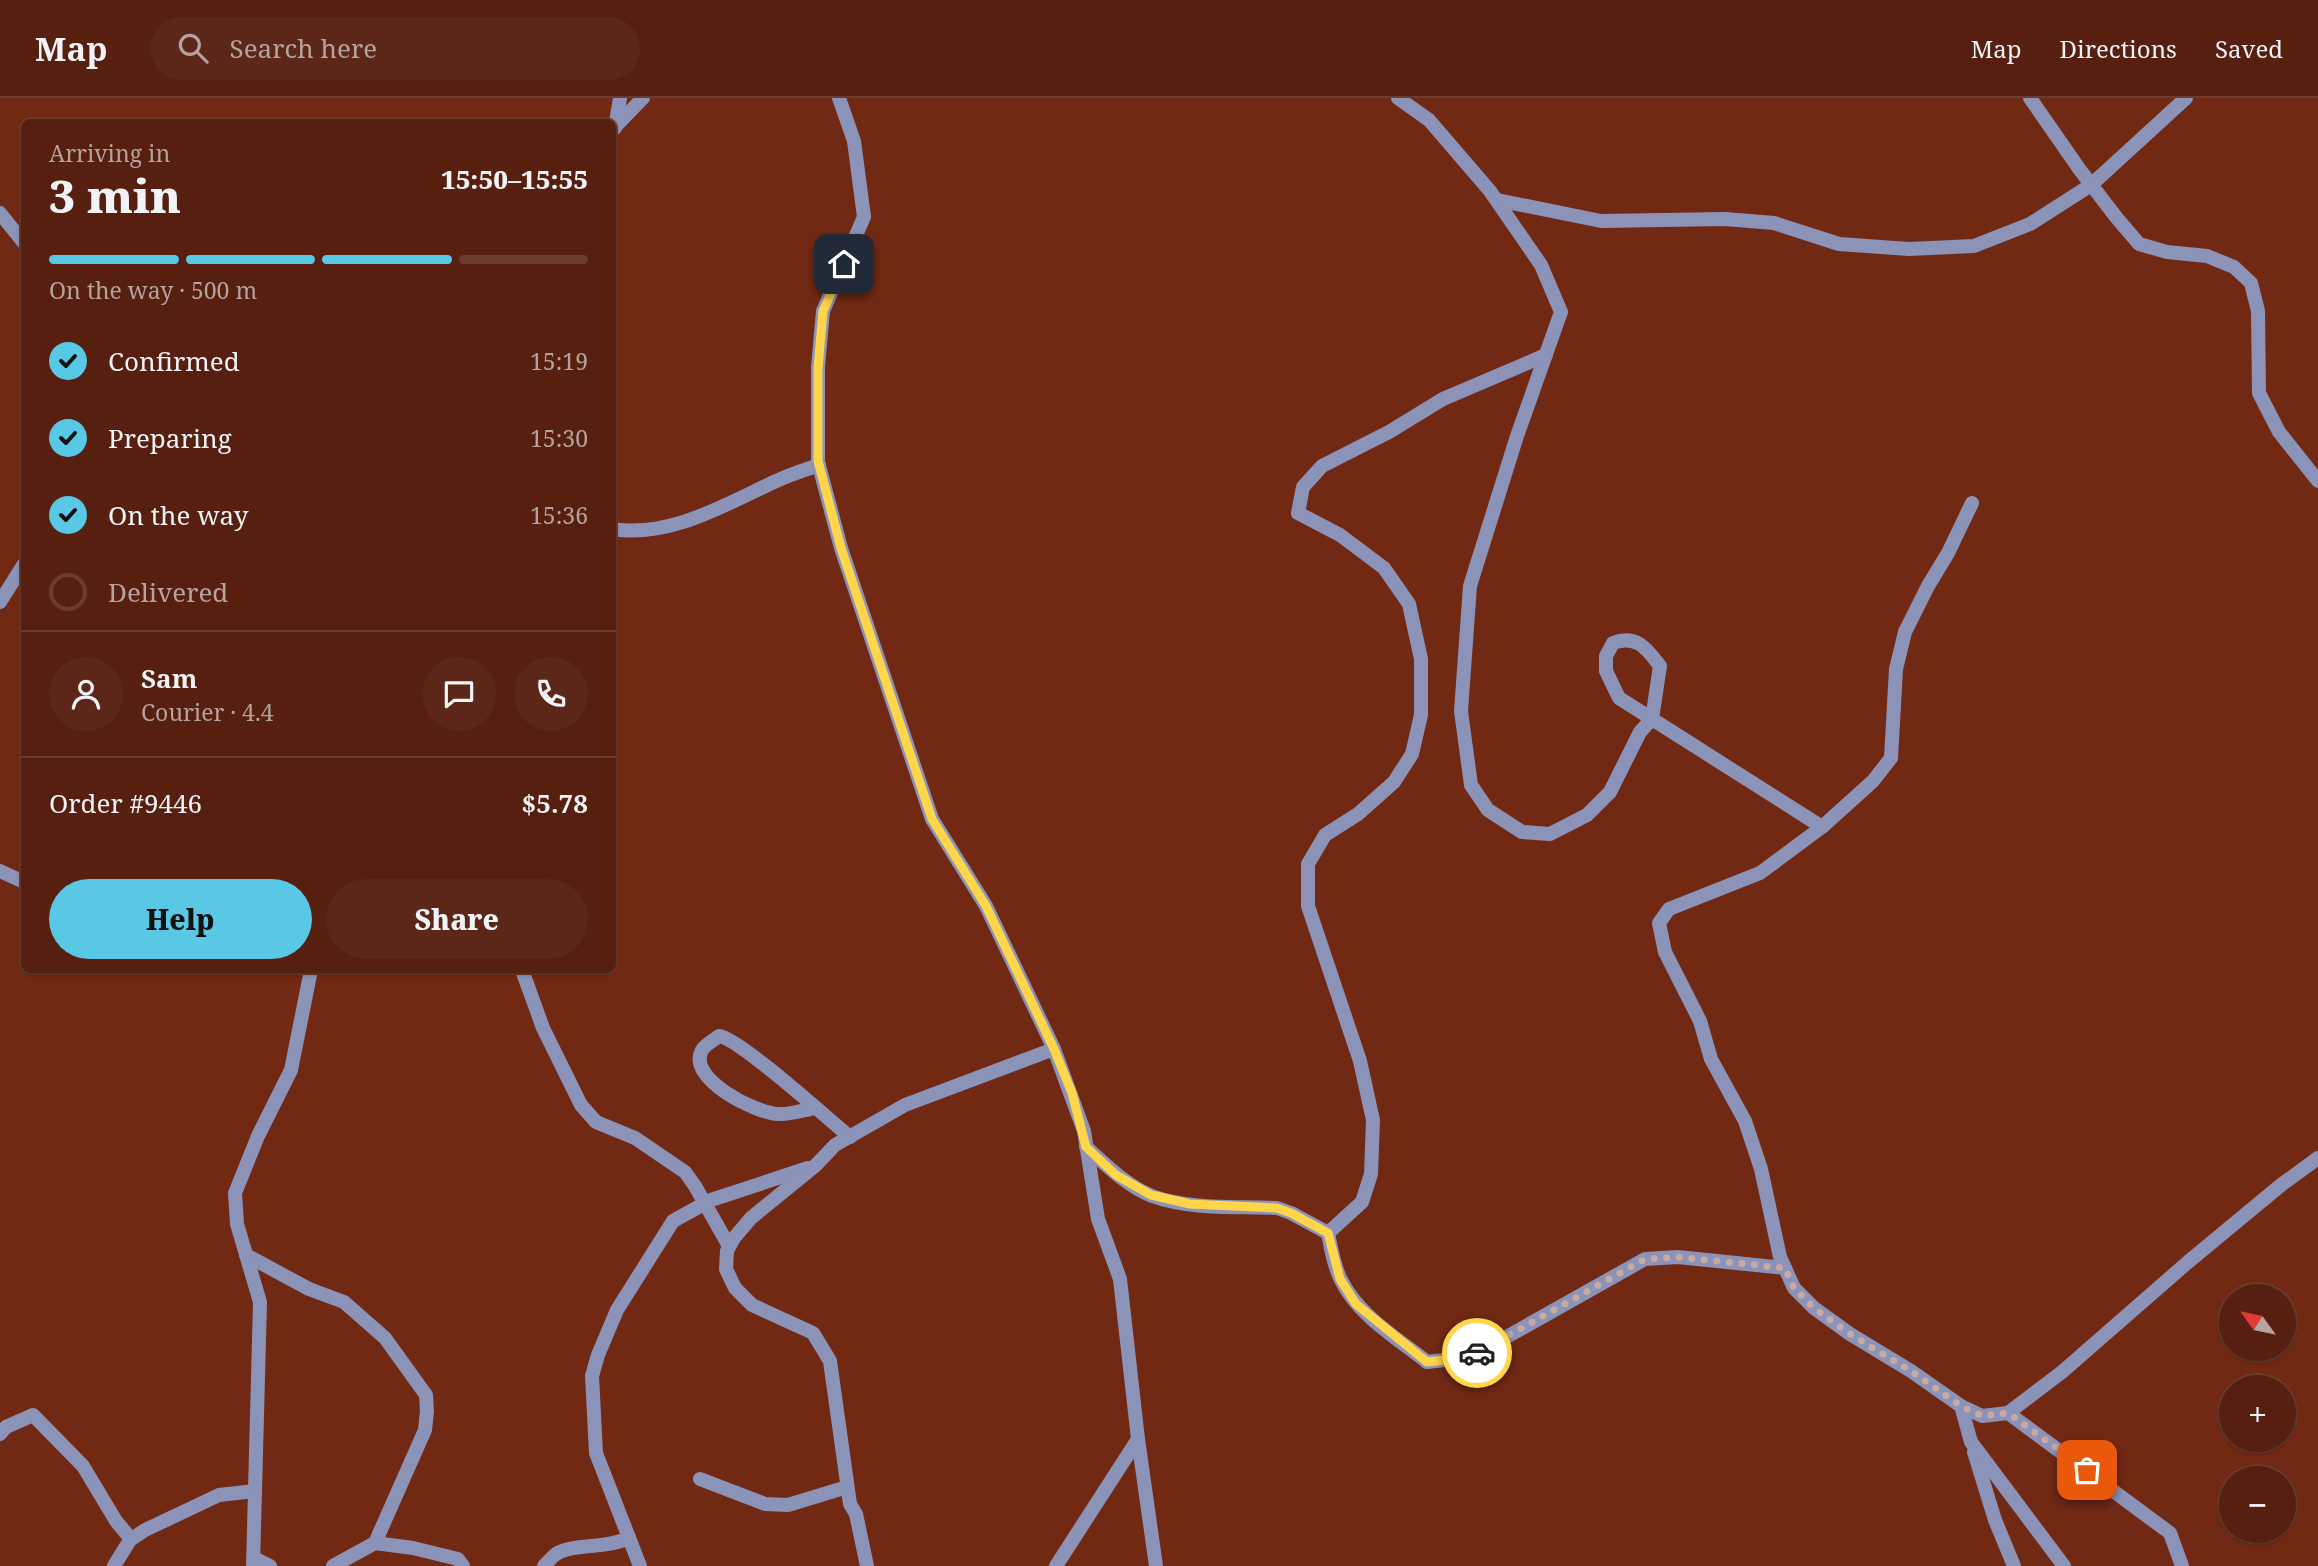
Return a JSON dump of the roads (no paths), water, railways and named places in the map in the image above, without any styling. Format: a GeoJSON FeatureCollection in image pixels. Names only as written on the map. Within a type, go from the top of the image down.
{"type":"FeatureCollection","features":[{"type":"Feature","properties":{"kind":"street"},"geometry":{"type":"LineString","coordinates":[[616,119],[620,98]]}},
{"type":"Feature","properties":{"kind":"street"},"geometry":{"type":"LineString","coordinates":[[616,127],[643,98]]}},
{"type":"Feature","properties":{"kind":"street"},"geometry":{"type":"LineString","coordinates":[[839,98],[854,141],[864,216],[823,311],[817,415],[819,465],[841,548],[932,819],[986,906],[1072,1093],[1086,1147],[1098,1219],[1120,1279],[1156,1566]]}},
{"type":"Feature","properties":{"kind":"street"},"geometry":{"type":"LineString","coordinates":[[1398,98],[1429,120],[1497,200],[1541,265],[1561,313],[1517,436],[1470,586],[1461,711],[1471,785],[1488,810],[1522,832],[1550,834],[1587,815],[1610,792],[1640,732],[1652,719],[1660,666],[1645,646],[1636,641],[1621,640],[1613,643],[1606,656],[1606,671],[1619,698],[1652,719],[1822,827]]}},
{"type":"Feature","properties":{"kind":"street"},"geometry":{"type":"LineString","coordinates":[[2030,98],[2091,185],[2139,244],[2167,252],[2207,256],[2234,267],[2251,283],[2258,311],[2259,393],[2279,432],[2318,481]]}},
{"type":"Feature","properties":{"kind":"street"},"geometry":{"type":"LineString","coordinates":[[1497,200],[1601,221],[1724,219],[1774,223],[1839,244],[1909,249],[1973,246],[2031,224],[2091,185],[2186,98]]}},
{"type":"Feature","properties":{"kind":"street"},"geometry":{"type":"LineString","coordinates":[[0,213],[21,239]]}},
{"type":"Feature","properties":{"kind":"street"},"geometry":{"type":"LineString","coordinates":[[1328,1233],[1362,1202],[1371,1174],[1373,1120],[1360,1060],[1308,906],[1308,864],[1325,835],[1358,814],[1394,782],[1412,754],[1422,715],[1421,659],[1409,604],[1384,568],[1340,535],[1298,513],[1303,487],[1322,466],[1389,432],[1443,400],[1546,355]]}},
{"type":"Feature","properties":{"kind":"street"},"geometry":{"type":"LineString","coordinates":[[616,529],[656,528],[709,514],[783,478],[819,465]]}},
{"type":"Feature","properties":{"kind":"street"},"geometry":{"type":"LineString","coordinates":[[1972,503],[1905,632],[1896,669],[1891,758],[1873,781],[1822,827],[1760,873],[1669,909],[1659,923],[1665,952],[1700,1021],[1711,1059],[1745,1121],[1761,1170],[1780,1257],[1794,1288],[1814,1308],[1850,1334],[1911,1371],[1961,1406],[1982,1416],[2008,1413],[2063,1373],[2188,1262],[2318,1158]]}},
{"type":"Feature","properties":{"kind":"street"},"geometry":{"type":"LineString","coordinates":[[0,602],[21,569]]}},
{"type":"Feature","properties":{"kind":"street"},"geometry":{"type":"LineString","coordinates":[[0,871],[21,881]]}},
{"type":"Feature","properties":{"kind":"street"},"geometry":{"type":"LineString","coordinates":[[270,1566],[253,1562],[260,1302],[237,1224],[235,1193],[258,1136],[291,1070],[310,973]]}},
{"type":"Feature","properties":{"kind":"street"},"geometry":{"type":"LineString","coordinates":[[523,973],[543,1028],[581,1105],[596,1122],[635,1138],[685,1172],[729,1246]]}},
{"type":"Feature","properties":{"kind":"street"},"geometry":{"type":"LineString","coordinates":[[816,1108],[778,1114],[738,1101],[720,1089],[703,1070],[700,1058],[702,1049],[719,1036],[726,1037],[816,1108],[850,1136]]}},
{"type":"Feature","properties":{"kind":"street"},"geometry":{"type":"LineString","coordinates":[[867,1566],[856,1514],[850,1504],[830,1361],[813,1333],[752,1305],[735,1288],[726,1269],[729,1246],[751,1218],[816,1165],[835,1145],[905,1105],[1054,1049]]}},
{"type":"Feature","properties":{"kind":"street"},"geometry":{"type":"LineString","coordinates":[[1086,1147],[1116,1175],[1151,1195],[1190,1204],[1277,1208],[1328,1233],[1340,1279],[1356,1304],[1427,1362],[1471,1357],[1645,1259],[1678,1257],[1785,1268]]}},
{"type":"Feature","properties":{"kind":"street"},"geometry":{"type":"LineString","coordinates":[[640,1566],[596,1453],[592,1376],[617,1310],[673,1221],[703,1203],[816,1165]]}},
{"type":"Feature","properties":{"kind":"street"},"geometry":{"type":"LineString","coordinates":[[246,1255],[309,1289],[344,1302],[385,1338],[426,1395],[425,1430],[375,1543]]}},
{"type":"Feature","properties":{"kind":"street"},"geometry":{"type":"LineString","coordinates":[[1961,1406],[1995,1520],[2014,1566]]}},
{"type":"Feature","properties":{"kind":"street"},"geometry":{"type":"LineString","coordinates":[[2008,1413],[2171,1533],[2182,1566]]}},
{"type":"Feature","properties":{"kind":"street"},"geometry":{"type":"LineString","coordinates":[[0,1434],[6,1427],[33,1415],[83,1466],[116,1521],[131,1539]]}},
{"type":"Feature","properties":{"kind":"street"},"geometry":{"type":"LineString","coordinates":[[1056,1566],[1138,1439]]}},
{"type":"Feature","properties":{"kind":"street"},"geometry":{"type":"LineString","coordinates":[[1971,1442],[2064,1566]]}},
{"type":"Feature","properties":{"kind":"street"},"geometry":{"type":"LineString","coordinates":[[700,1479],[765,1504],[789,1505],[848,1486]]}},
{"type":"Feature","properties":{"kind":"street"},"geometry":{"type":"LineString","coordinates":[[114,1566],[131,1539],[153,1526],[219,1495],[255,1491]]}},
{"type":"Feature","properties":{"kind":"street"},"geometry":{"type":"LineString","coordinates":[[544,1566],[557,1554],[568,1549],[603,1546],[629,1538]]}},
{"type":"Feature","properties":{"kind":"street"},"geometry":{"type":"LineString","coordinates":[[333,1566],[375,1543],[424,1550],[458,1559],[463,1566]]}}]}
